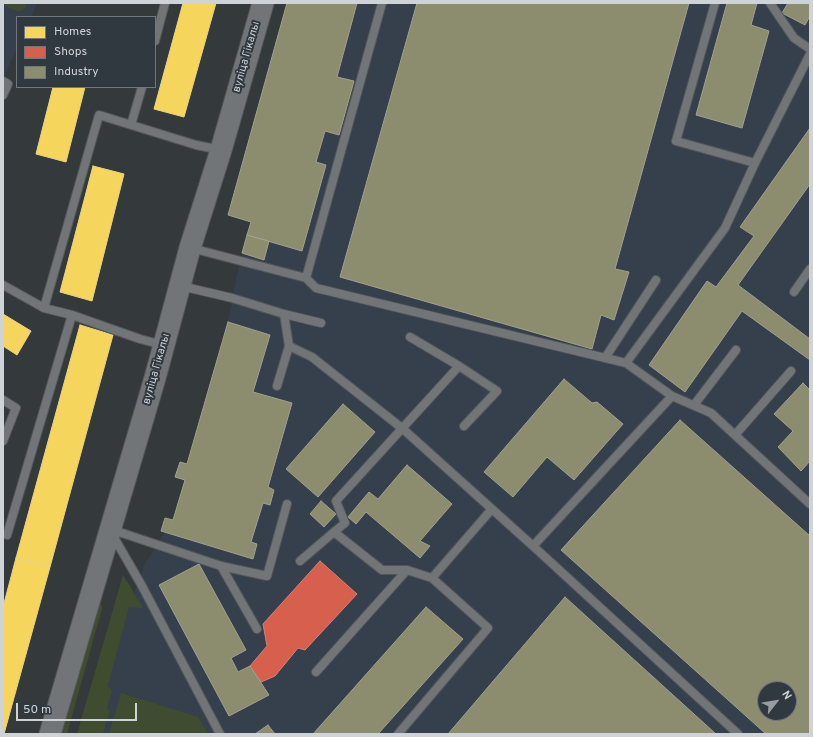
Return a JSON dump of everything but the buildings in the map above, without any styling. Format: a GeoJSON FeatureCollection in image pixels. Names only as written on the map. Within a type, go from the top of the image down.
{"type":"FeatureCollection","features":[{"type":"Feature","properties":{"kind":"street","name":"вуліца Гікалы"},"geometry":{"type":"LineString","coordinates":[[50,734],[155,378],[190,248],[221,150],[263,3]]}},
{"type":"Feature","properties":{"kind":"lane"},"geometry":{"type":"LineString","coordinates":[[156,37],[165,3]]}},
{"type":"Feature","properties":{"kind":"lane"},"geometry":{"type":"LineString","coordinates":[[306,278],[382,3]]}},
{"type":"Feature","properties":{"kind":"lane"},"geometry":{"type":"LineString","coordinates":[[715,3],[676,141],[755,163]]}},
{"type":"Feature","properties":{"kind":"lane"},"geometry":{"type":"LineString","coordinates":[[770,3],[794,38],[810,49]]}},
{"type":"Feature","properties":{"kind":"lane"},"geometry":{"type":"LineString","coordinates":[[626,363],[725,228],[755,163],[810,54]]}},
{"type":"Feature","properties":{"kind":"lane"},"geometry":{"type":"LineString","coordinates":[[3,81],[8,84],[3,95]]}},
{"type":"Feature","properties":{"kind":"lane"},"geometry":{"type":"LineString","coordinates":[[131,125],[142,88]]}},
{"type":"Feature","properties":{"kind":"lane"},"geometry":{"type":"LineString","coordinates":[[44,308],[99,115],[196,145],[221,150]]}},
{"type":"Feature","properties":{"kind":"lane"},"geometry":{"type":"LineString","coordinates":[[190,248],[306,278],[316,288],[626,363],[672,396],[711,413],[808,499]]}},
{"type":"Feature","properties":{"kind":"lane"},"geometry":{"type":"LineString","coordinates":[[794,292],[810,269]]}},
{"type":"Feature","properties":{"kind":"lane"},"geometry":{"type":"LineString","coordinates":[[605,358],[656,280]]}},
{"type":"Feature","properties":{"kind":"lane"},"geometry":{"type":"LineString","coordinates":[[3,285],[44,308],[72,315],[164,345]]}},
{"type":"Feature","properties":{"kind":"lane"},"geometry":{"type":"LineString","coordinates":[[180,286],[232,298],[284,314],[321,323]]}},
{"type":"Feature","properties":{"kind":"lane"},"geometry":{"type":"LineString","coordinates":[[277,386],[289,346],[284,314]]}},
{"type":"Feature","properties":{"kind":"lane"},"geometry":{"type":"LineString","coordinates":[[7,535],[72,315]]}},
{"type":"Feature","properties":{"kind":"lane"},"geometry":{"type":"LineString","coordinates":[[410,337],[459,366],[497,391],[464,426]]}},
{"type":"Feature","properties":{"kind":"lane"},"geometry":{"type":"LineString","coordinates":[[289,346],[312,357],[402,429],[533,546],[738,734]]}},
{"type":"Feature","properties":{"kind":"lane"},"geometry":{"type":"LineString","coordinates":[[694,405],[736,350]]}},
{"type":"Feature","properties":{"kind":"lane"},"geometry":{"type":"LineString","coordinates":[[300,561],[345,523],[336,501],[459,366]]}},
{"type":"Feature","properties":{"kind":"lane"},"geometry":{"type":"LineString","coordinates":[[736,435],[792,371]]}},
{"type":"Feature","properties":{"kind":"lane"},"geometry":{"type":"LineString","coordinates":[[533,546],[672,396]]}},
{"type":"Feature","properties":{"kind":"lane"},"geometry":{"type":"LineString","coordinates":[[3,400],[16,408],[3,441]]}},
{"type":"Feature","properties":{"kind":"lane"},"geometry":{"type":"LineString","coordinates":[[110,529],[221,566],[267,576],[287,504]]}},
{"type":"Feature","properties":{"kind":"lane"},"geometry":{"type":"LineString","coordinates":[[432,578],[491,510]]}},
{"type":"Feature","properties":{"kind":"lane"},"geometry":{"type":"LineString","coordinates":[[110,529],[142,586],[220,734]]}},
{"type":"Feature","properties":{"kind":"lane"},"geometry":{"type":"LineString","coordinates":[[334,532],[382,570],[408,570],[432,578],[488,628],[398,734]]}},
{"type":"Feature","properties":{"kind":"lane"},"geometry":{"type":"LineString","coordinates":[[221,566],[257,629]]}},
{"type":"Feature","properties":{"kind":"lane"},"geometry":{"type":"LineString","coordinates":[[316,672],[408,570]]}},
{"type":"Feature","properties":{"kind":"shaded area"},"geometry":{"type":"Polygon","coordinates":[[[3,3],[37,3],[31,16],[16,16],[16,50],[3,79],[3,3]]]}},
{"type":"Feature","properties":{"kind":"shaded area"},"geometry":{"type":"Polygon","coordinates":[[[287,3],[810,3],[810,734],[103,734],[110,711],[107,710],[112,691],[108,686],[129,607],[146,562],[173,520],[228,322],[236,279],[251,222],[228,215],[287,3]]]}},
{"type":"Feature","properties":{"kind":"green space"},"geometry":{"type":"Polygon","coordinates":[[[3,3],[27,3],[25,8],[21,11],[17,11],[3,5],[3,3]]]}},
{"type":"Feature","properties":{"kind":"green space"},"geometry":{"type":"Polygon","coordinates":[[[123,575],[143,608],[129,607],[108,686],[112,691],[107,709],[110,711],[103,734],[77,734],[123,575]]]}},
{"type":"Feature","properties":{"kind":"green space"},"geometry":{"type":"Polygon","coordinates":[[[100,598],[102,609],[67,734],[58,734],[100,598]]]}},
{"type":"Feature","properties":{"kind":"green space"},"geometry":{"type":"Polygon","coordinates":[[[121,693],[198,717],[208,734],[109,734],[121,693]]]}}]}
